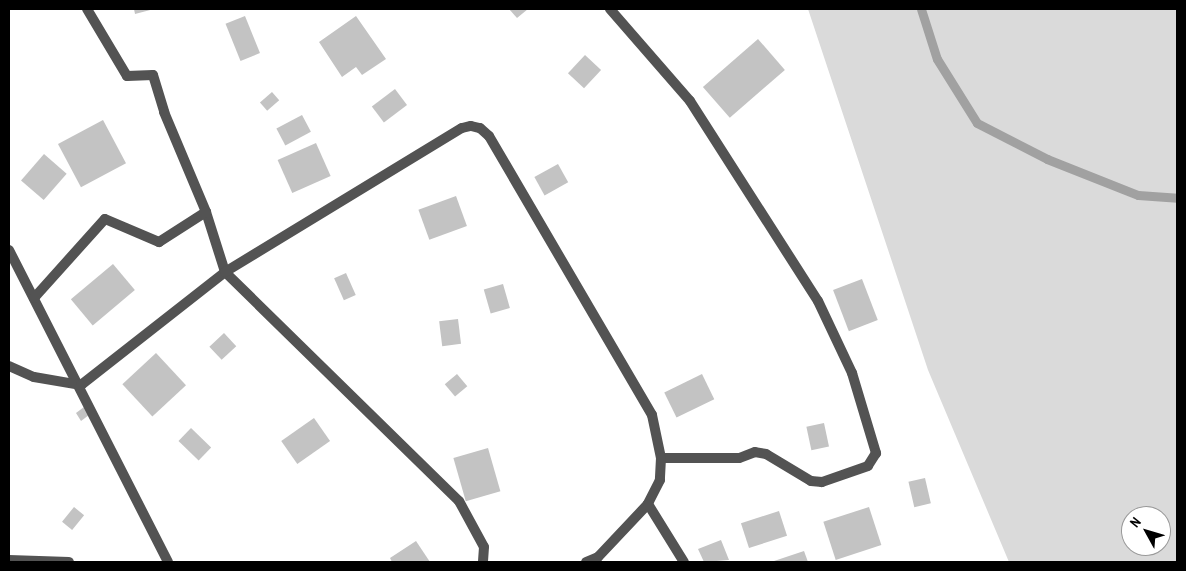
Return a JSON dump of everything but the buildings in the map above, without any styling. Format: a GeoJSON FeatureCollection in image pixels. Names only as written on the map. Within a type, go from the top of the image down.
{"type":"FeatureCollection","features":[{"type":"Feature","properties":{"kind":"street"},"geometry":{"type":"LineString","coordinates":[[87,9],[126,76],[153,75],[164,112],[206,212],[225,272],[459,501],[484,547],[482,562]]}},
{"type":"Feature","properties":{"kind":"street"},"geometry":{"type":"LineString","coordinates":[[610,9],[690,101],[818,301],[852,373],[876,453],[868,466],[822,482],[811,481],[766,454],[755,452],[739,458],[661,458]]}},
{"type":"Feature","properties":{"kind":"street"},"geometry":{"type":"LineString","coordinates":[[9,366],[34,377],[81,385],[225,272],[462,128],[471,126],[480,128],[489,136],[652,415],[661,458],[660,480],[648,504],[597,560],[586,562]]}},
{"type":"Feature","properties":{"kind":"street"},"geometry":{"type":"LineString","coordinates":[[34,298],[105,219],[158,242],[206,212]]}},
{"type":"Feature","properties":{"kind":"street"},"geometry":{"type":"LineString","coordinates":[[9,250],[81,385],[168,562]]}},
{"type":"Feature","properties":{"kind":"street"},"geometry":{"type":"LineString","coordinates":[[648,504],[684,562]]}},
{"type":"Feature","properties":{"kind":"street"},"geometry":{"type":"LineString","coordinates":[[9,560],[69,562]]}},
{"type":"Feature","properties":{"kind":"shaded area"},"geometry":{"type":"Polygon","coordinates":[[[808,9],[1177,9],[1177,562],[1009,562],[928,370],[808,9]]]}},
{"type":"Feature","properties":{"kind":"waterway"},"geometry":{"type":"LineString","coordinates":[[921,9],[937,59],[977,123],[1047,159],[1138,195],[1177,198]]}}]}
